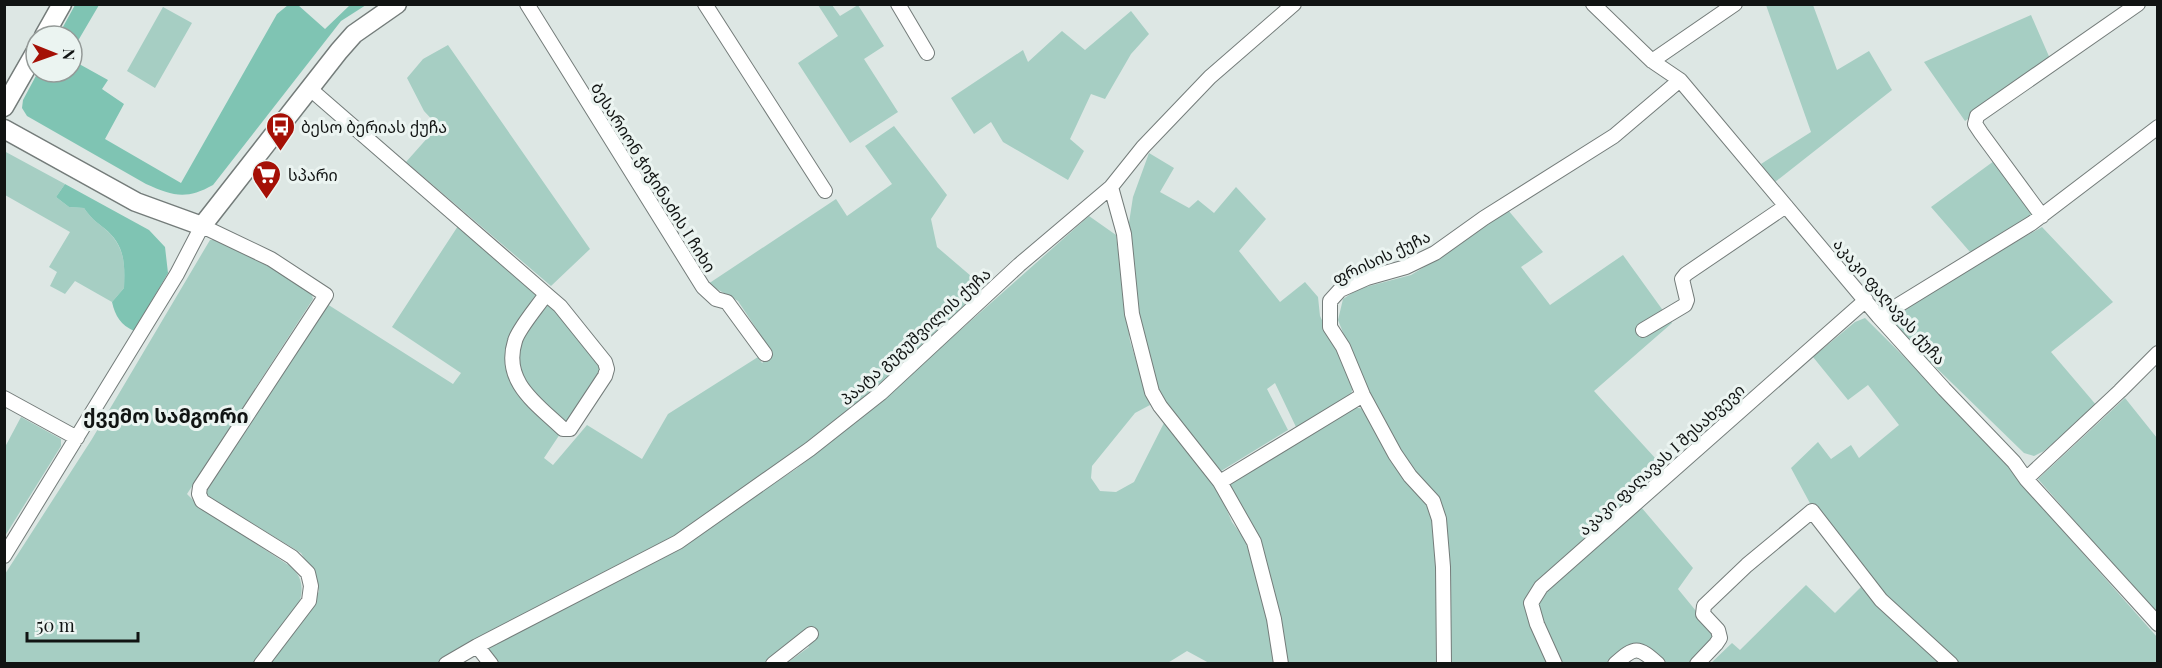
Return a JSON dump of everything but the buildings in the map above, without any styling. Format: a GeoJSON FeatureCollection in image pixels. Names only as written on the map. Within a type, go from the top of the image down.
{"type":"FeatureCollection","features":[{"type":"Feature","properties":{"kind":"street"},"geometry":{"type":"LineString","coordinates":[[51,24],[62,4]]}},
{"type":"Feature","properties":{"kind":"street"},"geometry":{"type":"LineString","coordinates":[[4,556],[177,274],[202,226],[354,34],[397,4]]}},
{"type":"Feature","properties":{"kind":"street","name":"ბესარიონ ჭიჭინაძის I ჩიხი"},"geometry":{"type":"LineString","coordinates":[[527,4],[703,287],[716,299],[727,302],[765,354]]}},
{"type":"Feature","properties":{"kind":"street"},"geometry":{"type":"LineString","coordinates":[[705,4],[825,191]]}},
{"type":"Feature","properties":{"kind":"street"},"geometry":{"type":"LineString","coordinates":[[898,4],[927,53]]}},
{"type":"Feature","properties":{"kind":"street","name":"პაატა გუგუშვილის ქუჩა"},"geometry":{"type":"LineString","coordinates":[[446,663],[678,542],[810,449],[881,393],[1019,265],[1111,187],[1143,147],[1210,77],[1294,4]]}},
{"type":"Feature","properties":{"kind":"street","name":"აკაკი ფაღავას ქუჩა"},"geometry":{"type":"LineString","coordinates":[[1593,4],[1652,61],[1680,81],[1879,317],[2014,462],[2026,479],[2157,624]]}},
{"type":"Feature","properties":{"kind":"street"},"geometry":{"type":"LineString","coordinates":[[1652,61],[1735,4]]}},
{"type":"Feature","properties":{"kind":"street"},"geometry":{"type":"LineString","coordinates":[[2042,216],[1975,124],[1977,116],[2138,4]]}},
{"type":"Feature","properties":{"kind":"street"},"geometry":{"type":"LineString","coordinates":[[4,107],[24,72]]}},
{"type":"Feature","properties":{"kind":"street","name":"ფრისის ქუჩა"},"geometry":{"type":"LineString","coordinates":[[1444,663],[1442,557],[1438,519],[1433,501],[1410,476],[1395,454],[1363,395],[1343,347],[1330,327],[1330,301],[1340,291],[1367,278],[1406,267],[1435,253],[1485,218],[1614,136],[1680,81]]}},
{"type":"Feature","properties":{"kind":"street"},"geometry":{"type":"LineString","coordinates":[[309,88],[560,306],[605,362],[607,369],[605,376],[570,429],[563,429],[520,388],[512,367],[515,340],[546,294]]}},
{"type":"Feature","properties":{"kind":"street"},"geometry":{"type":"LineString","coordinates":[[1879,317],[2042,216],[2157,127]]}},
{"type":"Feature","properties":{"kind":"street"},"geometry":{"type":"LineString","coordinates":[[4,129],[136,202],[202,226],[271,259],[327,295],[200,486],[199,494],[202,501],[292,557],[308,573],[309,601],[261,663]]}},
{"type":"Feature","properties":{"kind":"street"},"geometry":{"type":"LineString","coordinates":[[1111,187],[1124,234],[1132,314],[1152,392],[1160,406],[1220,482],[1254,542],[1274,619],[1281,663]]}},
{"type":"Feature","properties":{"kind":"street"},"geometry":{"type":"LineString","coordinates":[[1643,330],[1685,305],[1686,293],[1682,279],[1686,274],[1786,206]]}},
{"type":"Feature","properties":{"kind":"street","name":"აკაკი ფაღავას I შესახვევი"},"geometry":{"type":"LineString","coordinates":[[1555,663],[1537,624],[1531,603],[1541,587],[1866,300]]}},
{"type":"Feature","properties":{"kind":"street"},"geometry":{"type":"LineString","coordinates":[[2026,479],[2157,353]]}},
{"type":"Feature","properties":{"kind":"street"},"geometry":{"type":"LineString","coordinates":[[1220,482],[1363,395]]}},
{"type":"Feature","properties":{"kind":"street"},"geometry":{"type":"LineString","coordinates":[[4,398],[77,438]]}},
{"type":"Feature","properties":{"kind":"street"},"geometry":{"type":"LineString","coordinates":[[1697,663],[1720,638],[1718,630],[1703,614],[1704,606],[1747,565],[1812,511],[1881,600],[1951,663]]}},
{"type":"Feature","properties":{"kind":"street"},"geometry":{"type":"LineString","coordinates":[[773,663],[810,634]]}},
{"type":"Feature","properties":{"kind":"street"},"geometry":{"type":"LineString","coordinates":[[477,646],[491,663]]}},
{"type":"Feature","properties":{"kind":"street"},"geometry":{"type":"LineString","coordinates":[[1615,663],[1628,652],[1636,649],[1645,652],[1658,663]]}},
{"type":"Feature","properties":{"kind":"green space"},"geometry":{"type":"Polygon","coordinates":[[[75,5],[99,5],[84,31],[84,24],[65,24],[75,5]]]}},
{"type":"Feature","properties":{"kind":"green space"},"geometry":{"type":"Polygon","coordinates":[[[288,5],[298,5],[325,29],[350,5],[366,5],[341,21],[213,185],[195,193],[172,194],[146,184],[27,116],[22,108],[23,100],[32,84],[84,84],[84,67],[108,80],[102,89],[124,104],[105,139],[181,183],[277,14],[288,5]]]}},
{"type":"Feature","properties":{"kind":"green space"},"geometry":{"type":"Polygon","coordinates":[[[818,5],[832,5],[840,16],[858,5],[884,46],[864,59],[898,112],[850,143],[798,63],[838,36],[818,5]]]}},
{"type":"Feature","properties":{"kind":"green space"},"geometry":{"type":"Polygon","coordinates":[[[1766,5],[1813,5],[1837,70],[1869,51],[1892,90],[1775,182],[1761,164],[1811,132],[1766,5]]]}},
{"type":"Feature","properties":{"kind":"green space"},"geometry":{"type":"Polygon","coordinates":[[[163,7],[192,23],[155,88],[127,71],[163,7]]]}},
{"type":"Feature","properties":{"kind":"green space"},"geometry":{"type":"Polygon","coordinates":[[[1131,11],[1149,34],[1131,54],[1105,99],[1091,94],[1070,139],[1084,151],[1068,180],[1003,142],[991,122],[974,134],[951,98],[1023,50],[1028,62],[1062,31],[1085,50],[1131,11]]]}},
{"type":"Feature","properties":{"kind":"green space"},"geometry":{"type":"Polygon","coordinates":[[[2031,15],[2051,61],[1965,121],[1924,62],[2031,15]]]}},
{"type":"Feature","properties":{"kind":"green space"},"geometry":{"type":"Polygon","coordinates":[[[448,45],[590,249],[551,286],[406,162],[438,126],[424,111],[407,78],[423,59],[448,45]]]}},
{"type":"Feature","properties":{"kind":"green space"},"geometry":{"type":"Polygon","coordinates":[[[894,126],[947,195],[931,219],[937,247],[985,288],[885,384],[795,456],[677,539],[504,626],[437,663],[269,663],[310,611],[319,591],[314,574],[301,553],[207,496],[206,487],[327,304],[453,384],[461,373],[392,327],[458,226],[552,306],[601,368],[600,374],[544,458],[553,465],[587,425],[642,459],[668,414],[758,357],[762,363],[773,354],[738,301],[708,284],[836,199],[847,216],[892,184],[865,146],[894,126]]]}},
{"type":"Feature","properties":{"kind":"green space"},"geometry":{"type":"Polygon","coordinates":[[[4,151],[65,184],[56,197],[69,207],[84,208],[116,241],[124,263],[124,288],[112,302],[75,281],[65,294],[50,286],[57,272],[49,267],[70,232],[5,195],[4,151]]]}},
{"type":"Feature","properties":{"kind":"green space"},"geometry":{"type":"Polygon","coordinates":[[[1149,153],[1174,168],[1160,192],[1189,208],[1198,200],[1214,213],[1236,187],[1266,219],[1239,251],[1280,302],[1305,282],[1318,297],[1320,316],[1353,384],[1351,396],[1296,427],[1275,383],[1267,389],[1288,430],[1221,471],[1169,411],[1156,392],[1137,313],[1128,229],[1133,197],[1149,153]]]}},
{"type":"Feature","properties":{"kind":"green space"},"geometry":{"type":"Polygon","coordinates":[[[1994,161],[2034,209],[2029,222],[1970,252],[1931,207],[1994,161]]]}},
{"type":"Feature","properties":{"kind":"green space"},"geometry":{"type":"Polygon","coordinates":[[[65,184],[149,230],[165,247],[168,273],[134,331],[119,319],[112,302],[124,288],[124,263],[120,248],[111,234],[84,208],[69,207],[56,197],[65,184]]]}},
{"type":"Feature","properties":{"kind":"green space"},"geometry":{"type":"Polygon","coordinates":[[[1508,210],[1543,252],[1521,267],[1550,305],[1623,255],[1672,323],[1594,391],[1666,470],[1537,581],[1526,599],[1532,630],[1549,663],[1448,663],[1445,524],[1439,496],[1417,474],[1400,451],[1366,390],[1338,320],[1343,299],[1358,289],[1411,275],[1455,248],[1508,210]]]}},
{"type":"Feature","properties":{"kind":"green space"},"geometry":{"type":"Polygon","coordinates":[[[1089,216],[1116,235],[1130,341],[1150,405],[1135,413],[1092,466],[1091,478],[1100,491],[1116,492],[1134,482],[1166,419],[1216,485],[1232,522],[1251,548],[1268,623],[1273,663],[1209,663],[1187,651],[1166,664],[787,663],[809,647],[802,638],[767,663],[498,664],[489,654],[489,646],[682,544],[796,469],[878,403],[1089,216]]]}},
{"type":"Feature","properties":{"kind":"green space"},"geometry":{"type":"Polygon","coordinates":[[[2042,227],[2113,302],[2051,352],[2097,406],[2044,451],[2034,456],[2024,453],[1884,317],[2042,227]]]}},
{"type":"Feature","properties":{"kind":"green space"},"geometry":{"type":"Polygon","coordinates":[[[210,240],[223,240],[311,291],[313,299],[187,494],[200,507],[294,570],[302,588],[296,611],[281,634],[257,663],[5,664],[5,574],[92,439],[210,240]]]}},
{"type":"Feature","properties":{"kind":"green space"},"geometry":{"type":"Polygon","coordinates":[[[1865,318],[2008,460],[2033,497],[2157,637],[2157,663],[1958,663],[1890,602],[1812,507],[1791,468],[1818,442],[1831,459],[1851,445],[1859,458],[1899,425],[1868,385],[1848,400],[1813,357],[1855,322],[1865,318]]]}},
{"type":"Feature","properties":{"kind":"green space"},"geometry":{"type":"Polygon","coordinates":[[[2125,398],[2157,438],[2157,615],[2038,479],[2125,398]]]}},
{"type":"Feature","properties":{"kind":"green space"},"geometry":{"type":"Polygon","coordinates":[[[1354,407],[1364,409],[1391,462],[1430,506],[1434,523],[1439,595],[1439,663],[1286,663],[1276,606],[1229,488],[1230,481],[1354,407]]]}},
{"type":"Feature","properties":{"kind":"green space"},"geometry":{"type":"Polygon","coordinates":[[[21,417],[61,439],[61,446],[5,536],[5,447],[21,417]]]}},
{"type":"Feature","properties":{"kind":"green space"},"geometry":{"type":"Polygon","coordinates":[[[1641,507],[1693,568],[1678,589],[1714,633],[1715,640],[1691,663],[1662,663],[1647,650],[1613,663],[1563,663],[1541,623],[1536,604],[1545,589],[1641,507]]]}},
{"type":"Feature","properties":{"kind":"green space"},"geometry":{"type":"Polygon","coordinates":[[[1806,585],[1835,613],[1863,585],[1943,664],[1710,664],[1732,643],[1740,650],[1806,585]]]}},
{"type":"Feature","properties":{"kind":"place","name":"ბესო ბერიას ქუჩა"},"geometry":{"type":"Point","coordinates":[280,152]}},
{"type":"Feature","properties":{"kind":"place","name":"სპარი"},"geometry":{"type":"Point","coordinates":[267,200]}},
{"type":"Feature","properties":{"kind":"district","name":"ქვემო სამგორი"},"geometry":{"type":"Point","coordinates":[166,414]}}]}
